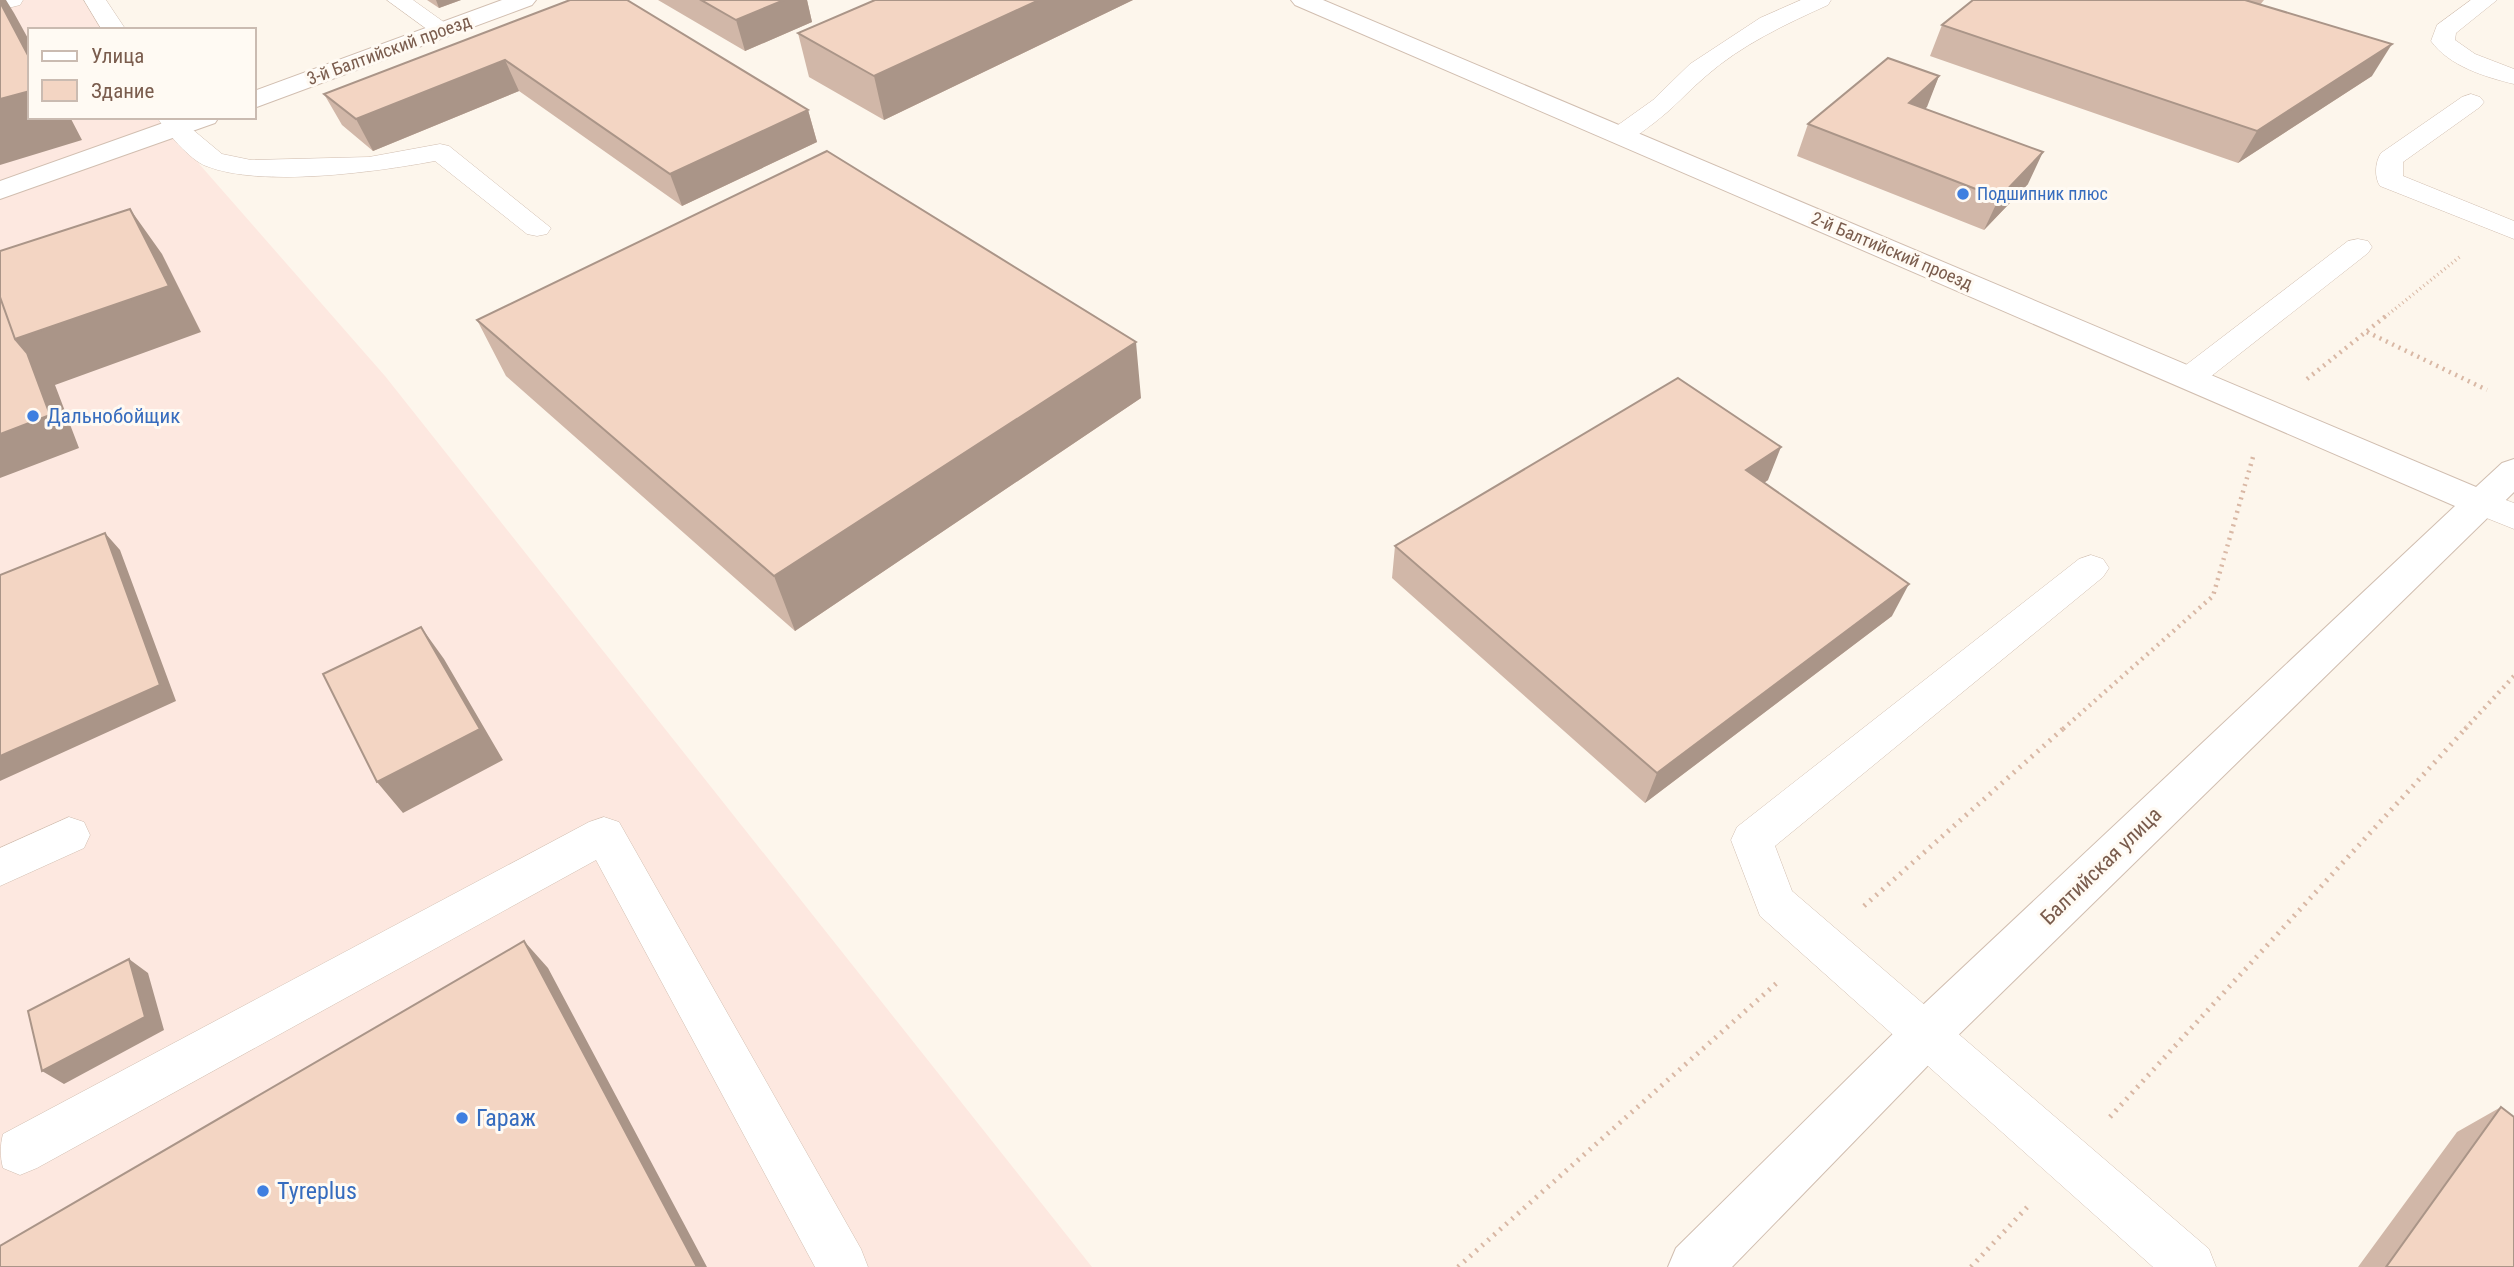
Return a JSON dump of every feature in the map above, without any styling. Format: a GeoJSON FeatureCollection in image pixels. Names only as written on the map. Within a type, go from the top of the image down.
{"type":"FeatureCollection","features":[{"type":"Feature","properties":{"kind":"street","name":"3-й Балтийский проезд"},"geometry":{"type":"LineString","coordinates":[[256,99],[524,0]]}},
{"type":"Feature","properties":{"kind":"street","name":"2-й Балтийский проезд"},"geometry":{"type":"LineString","coordinates":[[1303,0],[2498,510]]}},
{"type":"Feature","properties":{"kind":"street"},"geometry":{"type":"LineString","coordinates":[[0,191],[173,123],[195,119]]}},
{"type":"Feature","properties":{"kind":"street","name":"Балтийская улица"},"geometry":{"type":"LineString","coordinates":[[1695,1267],[1927,1033],[2498,510],[2514,471]]}},
{"type":"Feature","properties":{"kind":"lane"},"geometry":{"type":"LineString","coordinates":[[0,3],[12,0]]}},
{"type":"Feature","properties":{"kind":"lane"},"geometry":{"type":"LineString","coordinates":[[95,0],[113,28]]}},
{"type":"Feature","properties":{"kind":"lane"},"geometry":{"type":"LineString","coordinates":[[398,0],[443,30]]}},
{"type":"Feature","properties":{"kind":"lane"},"geometry":{"type":"LineString","coordinates":[[1620,135],[1662,105],[1699,69],[1768,23],[1820,0]]}},
{"type":"Feature","properties":{"kind":"lane"},"geometry":{"type":"LineString","coordinates":[[2486,0],[2445,30],[2443,41],[2449,48],[2465,57],[2514,77]]}},
{"type":"Feature","properties":{"kind":"lane"},"geometry":{"type":"LineString","coordinates":[[2470,102],[2390,159],[2389,180],[2507,228]]}},
{"type":"Feature","properties":{"kind":"lane"},"geometry":{"type":"LineString","coordinates":[[173,123],[213,160],[251,168],[369,165],[440,152],[537,228]]}},
{"type":"Feature","properties":{"kind":"lane"},"geometry":{"type":"LineString","coordinates":[[2189,378],[2358,247]]}},
{"type":"Feature","properties":{"kind":"lane"},"geometry":{"type":"LineString","coordinates":[[2091,568],[1752,840],[1775,903],[1927,1033],[2191,1267]]}},
{"type":"Feature","properties":{"kind":"lane"},"geometry":{"type":"LineString","coordinates":[[0,868],[69,835]]}},
{"type":"Feature","properties":{"kind":"lane"},"geometry":{"type":"LineString","coordinates":[[20,1151],[604,835],[843,1267]]}},
{"type":"Feature","properties":{"kind":"path"},"geometry":{"type":"LineString","coordinates":[[1458,1267],[2213,596],[2266,411],[2507,228]]}},
{"type":"Feature","properties":{"kind":"path"},"geometry":{"type":"LineString","coordinates":[[2367,332],[2487,390]]}},
{"type":"Feature","properties":{"kind":"path"},"geometry":{"type":"LineString","coordinates":[[1971,1267],[2514,676]]}},
{"type":"Feature","properties":{"kind":"shaded area"},"geometry":{"type":"Polygon","coordinates":[[[0,0],[83,0],[101,28],[28,28],[28,119],[160,119],[385,376],[1092,1267],[0,1267],[0,0]]]}},
{"type":"Feature","properties":{"kind":"building"},"geometry":{"type":"Polygon","coordinates":[[[570,0],[627,0],[808,110],[670,174],[505,60],[356,119],[324,94],[570,0]]]}},
{"type":"Feature","properties":{"kind":"building"},"geometry":{"type":"Polygon","coordinates":[[[701,0],[784,0],[736,20],[701,0]]]}},
{"type":"Feature","properties":{"kind":"building"},"geometry":{"type":"Polygon","coordinates":[[[875,0],[1039,0],[874,76],[798,33],[875,0]]]}},
{"type":"Feature","properties":{"kind":"building"},"geometry":{"type":"Polygon","coordinates":[[[1973,0],[2245,0],[2392,44],[2257,131],[1942,25],[1973,0]]]}},
{"type":"Feature","properties":{"kind":"building"},"geometry":{"type":"Polygon","coordinates":[[[0,2],[28,55],[28,92],[0,99],[0,2]]]}},
{"type":"Feature","properties":{"kind":"building"},"geometry":{"type":"Polygon","coordinates":[[[1888,58],[1939,76],[1909,103],[2043,152],[1999,198],[1808,124],[1888,58]]]}},
{"type":"Feature","properties":{"kind":"building"},"geometry":{"type":"Polygon","coordinates":[[[827,151],[1136,342],[774,576],[477,320],[827,151]]]}},
{"type":"Feature","properties":{"kind":"building"},"geometry":{"type":"Polygon","coordinates":[[[130,209],[169,286],[15,339],[0,297],[0,251],[130,209]]]}},
{"type":"Feature","properties":{"kind":"building"},"geometry":{"type":"Polygon","coordinates":[[[0,297],[15,339],[27,353],[50,415],[0,434],[0,297]]]}},
{"type":"Feature","properties":{"kind":"building"},"geometry":{"type":"Polygon","coordinates":[[[1678,378],[1781,447],[1746,470],[1909,584],[1657,773],[1395,546],[1678,378]]]}},
{"type":"Feature","properties":{"kind":"building"},"geometry":{"type":"Polygon","coordinates":[[[105,533],[160,685],[0,756],[0,575],[105,533]]]}},
{"type":"Feature","properties":{"kind":"building"},"geometry":{"type":"Polygon","coordinates":[[[421,627],[480,729],[377,782],[323,674],[421,627]]]}},
{"type":"Feature","properties":{"kind":"building","name":"Гараж"},"geometry":{"type":"Polygon","coordinates":[[[524,941],[697,1267],[0,1267],[0,1246],[524,941]]]}},
{"type":"Feature","properties":{"kind":"building"},"geometry":{"type":"Polygon","coordinates":[[[129,959],[145,1017],[42,1071],[28,1011],[129,959]]]}},
{"type":"Feature","properties":{"kind":"building"},"geometry":{"type":"Polygon","coordinates":[[[2501,1107],[2514,1117],[2514,1267],[2386,1267],[2501,1107]]]}},
{"type":"Feature","properties":{"kind":"place","name":"Подшипник плюс"},"geometry":{"type":"Point","coordinates":[1963,194]}},
{"type":"Feature","properties":{"kind":"place","name":"Дальнобойщик"},"geometry":{"type":"Point","coordinates":[33,416]}},
{"type":"Feature","properties":{"kind":"place","name":"Гараж"},"geometry":{"type":"Point","coordinates":[462,1118]}},
{"type":"Feature","properties":{"kind":"place","name":"Tyreplus"},"geometry":{"type":"Point","coordinates":[263,1191]}}]}
